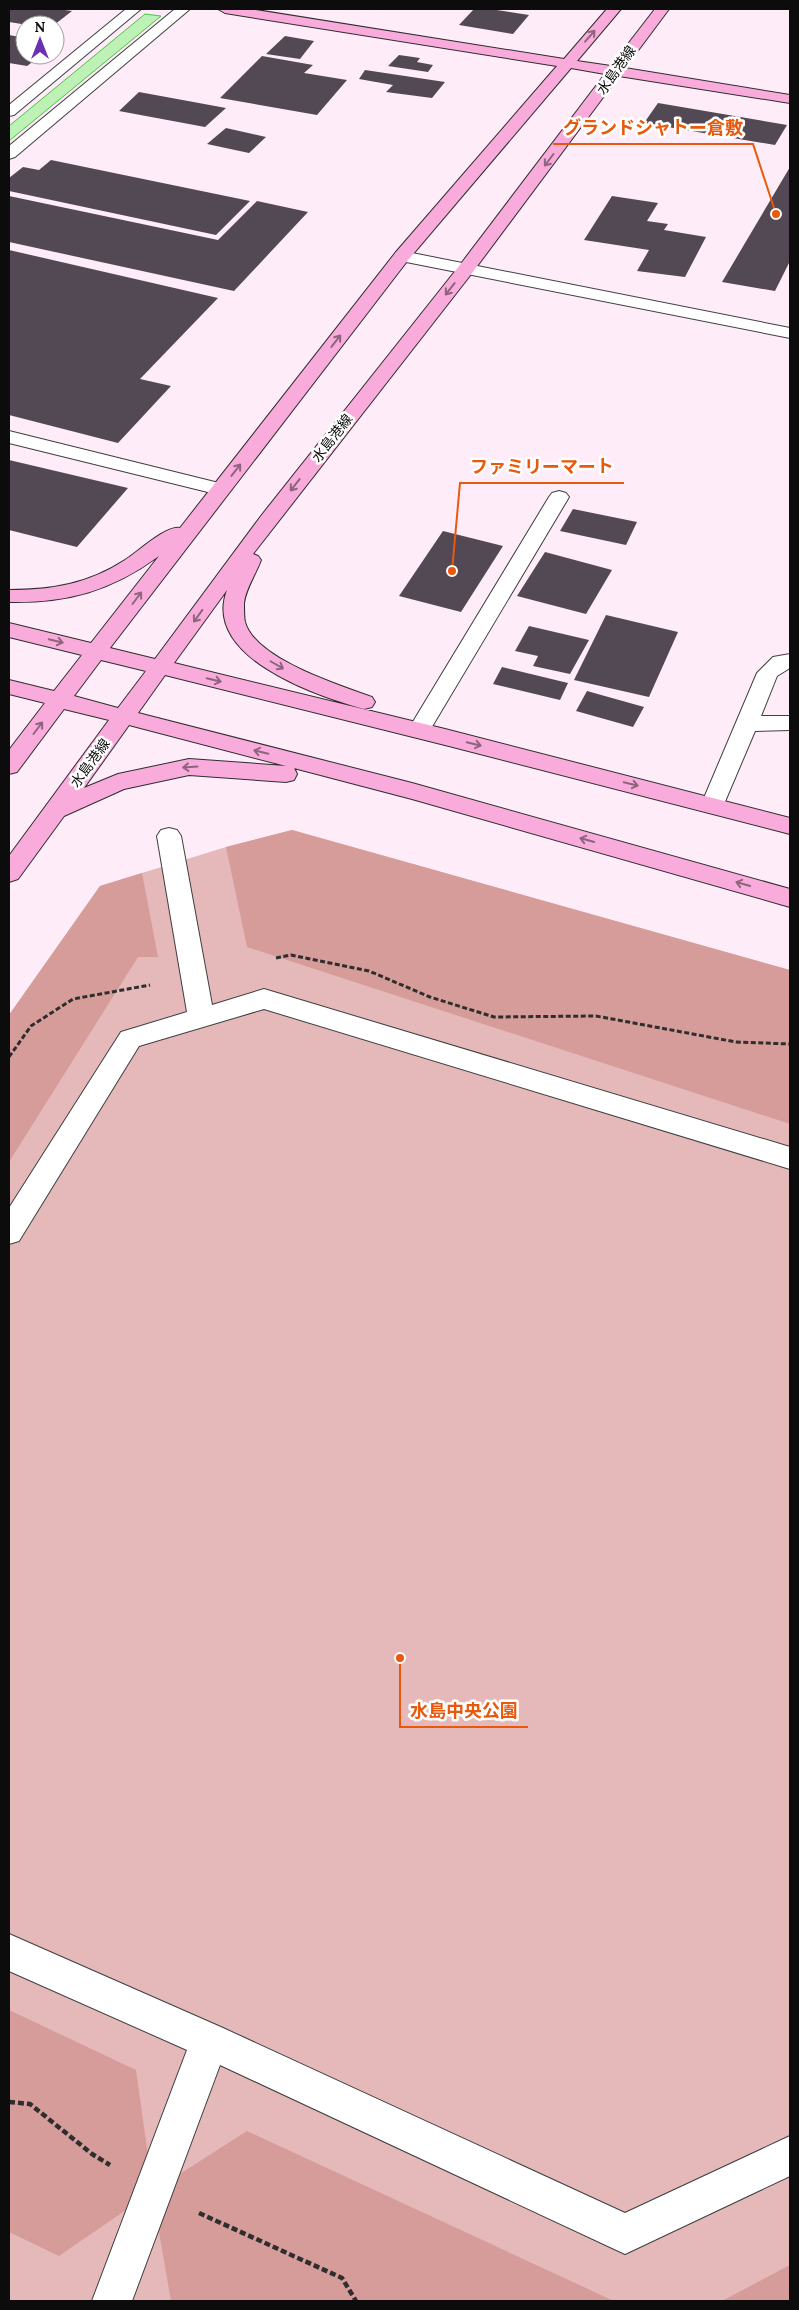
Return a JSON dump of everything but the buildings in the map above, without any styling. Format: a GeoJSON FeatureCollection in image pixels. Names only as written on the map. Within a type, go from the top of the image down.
{"type":"FeatureCollection","features":[{"type":"Feature","properties":{"kind":"main road"},"geometry":{"type":"LineString","coordinates":[[225,9],[790,99]]}},
{"type":"Feature","properties":{"kind":"main road"},"geometry":{"type":"LineString","coordinates":[[9,766],[220,489],[402,256],[614,9]]}},
{"type":"Feature","properties":{"kind":"main road","name":"水島港線"},"geometry":{"type":"LineString","coordinates":[[9,873],[268,520],[466,269],[662,9]]}},
{"type":"Feature","properties":{"kind":"main road"},"geometry":{"type":"LineString","coordinates":[[9,596],[38,596],[98,584],[168,539],[207,506]]}},
{"type":"Feature","properties":{"kind":"main road"},"geometry":{"type":"LineString","coordinates":[[268,520],[234,602],[236,629],[261,656],[300,678],[422,725],[446,737]]}},
{"type":"Feature","properties":{"kind":"main road"},"geometry":{"type":"LineString","coordinates":[[9,630],[446,737],[790,826]]}},
{"type":"Feature","properties":{"kind":"main road"},"geometry":{"type":"LineString","coordinates":[[9,687],[412,791],[790,898]]}},
{"type":"Feature","properties":{"kind":"main road"},"geometry":{"type":"LineString","coordinates":[[55,810],[118,782],[189,767],[264,770],[412,791]]}},
{"type":"Feature","properties":{"kind":"street"},"geometry":{"type":"LineString","coordinates":[[9,112],[134,9]]}},
{"type":"Feature","properties":{"kind":"street"},"geometry":{"type":"LineString","coordinates":[[9,154],[183,9]]}},
{"type":"Feature","properties":{"kind":"street"},"geometry":{"type":"LineString","coordinates":[[402,256],[790,333]]}},
{"type":"Feature","properties":{"kind":"street"},"geometry":{"type":"LineString","coordinates":[[9,437],[220,489]]}},
{"type":"Feature","properties":{"kind":"street"},"geometry":{"type":"LineString","coordinates":[[422,725],[559,498]]}},
{"type":"Feature","properties":{"kind":"street"},"geometry":{"type":"LineString","coordinates":[[713,805],[768,673],[781,662],[790,661]]}},
{"type":"Feature","properties":{"kind":"street"},"geometry":{"type":"LineString","coordinates":[[747,724],[790,723]]}},
{"type":"Feature","properties":{"kind":"street"},"geometry":{"type":"LineString","coordinates":[[169,836],[201,1017]]}},
{"type":"Feature","properties":{"kind":"street"},"geometry":{"type":"LineString","coordinates":[[9,1232],[130,1039],[264,998],[790,1158]]}},
{"type":"Feature","properties":{"kind":"street"},"geometry":{"type":"LineString","coordinates":[[9,1952],[210,2041],[625,2234],[790,2156]]}},
{"type":"Feature","properties":{"kind":"street"},"geometry":{"type":"LineString","coordinates":[[112,2301],[210,2041]]}},
{"type":"Feature","properties":{"kind":"path"},"geometry":{"type":"LineString","coordinates":[[9,2102],[30,2104],[92,2154],[153,2192],[342,2278],[356,2301]]}},
{"type":"Feature","properties":{"kind":"shaded area"},"geometry":{"type":"Polygon","coordinates":[[[145,14],[161,16],[9,141],[9,126],[145,14]]]}},
{"type":"Feature","properties":{"kind":"shaded area"},"geometry":{"type":"Polygon","coordinates":[[[292,830],[790,970],[790,2301],[9,2301],[9,1015],[100,886],[226,847],[292,830]]]}},
{"type":"Feature","properties":{"kind":"shaded area"},"geometry":{"type":"Polygon","coordinates":[[[292,830],[790,970],[790,1124],[247,947],[226,847],[292,830]]]}},
{"type":"Feature","properties":{"kind":"shaded area"},"geometry":{"type":"Polygon","coordinates":[[[142,873],[158,957],[138,957],[9,1162],[9,1015],[100,886],[142,873]]]}},
{"type":"Feature","properties":{"kind":"shaded area"},"geometry":{"type":"Polygon","coordinates":[[[9,2010],[136,2070],[153,2191],[247,2131],[614,2301],[171,2301],[152,2192],[59,2256],[9,2232],[9,2010]]]}},
{"type":"Feature","properties":{"kind":"shaded area"},"geometry":{"type":"Polygon","coordinates":[[[790,2265],[790,2301],[722,2301],[790,2265]]]}},
{"type":"Feature","properties":{"kind":"place","name":"グランドシャトー倉敷"},"geometry":{"type":"Point","coordinates":[776,214]}},
{"type":"Feature","properties":{"kind":"place","name":"ファミリーマート"},"geometry":{"type":"Point","coordinates":[452,571]}},
{"type":"Feature","properties":{"kind":"place","name":"水島中央公園"},"geometry":{"type":"Point","coordinates":[400,1658]}}]}
